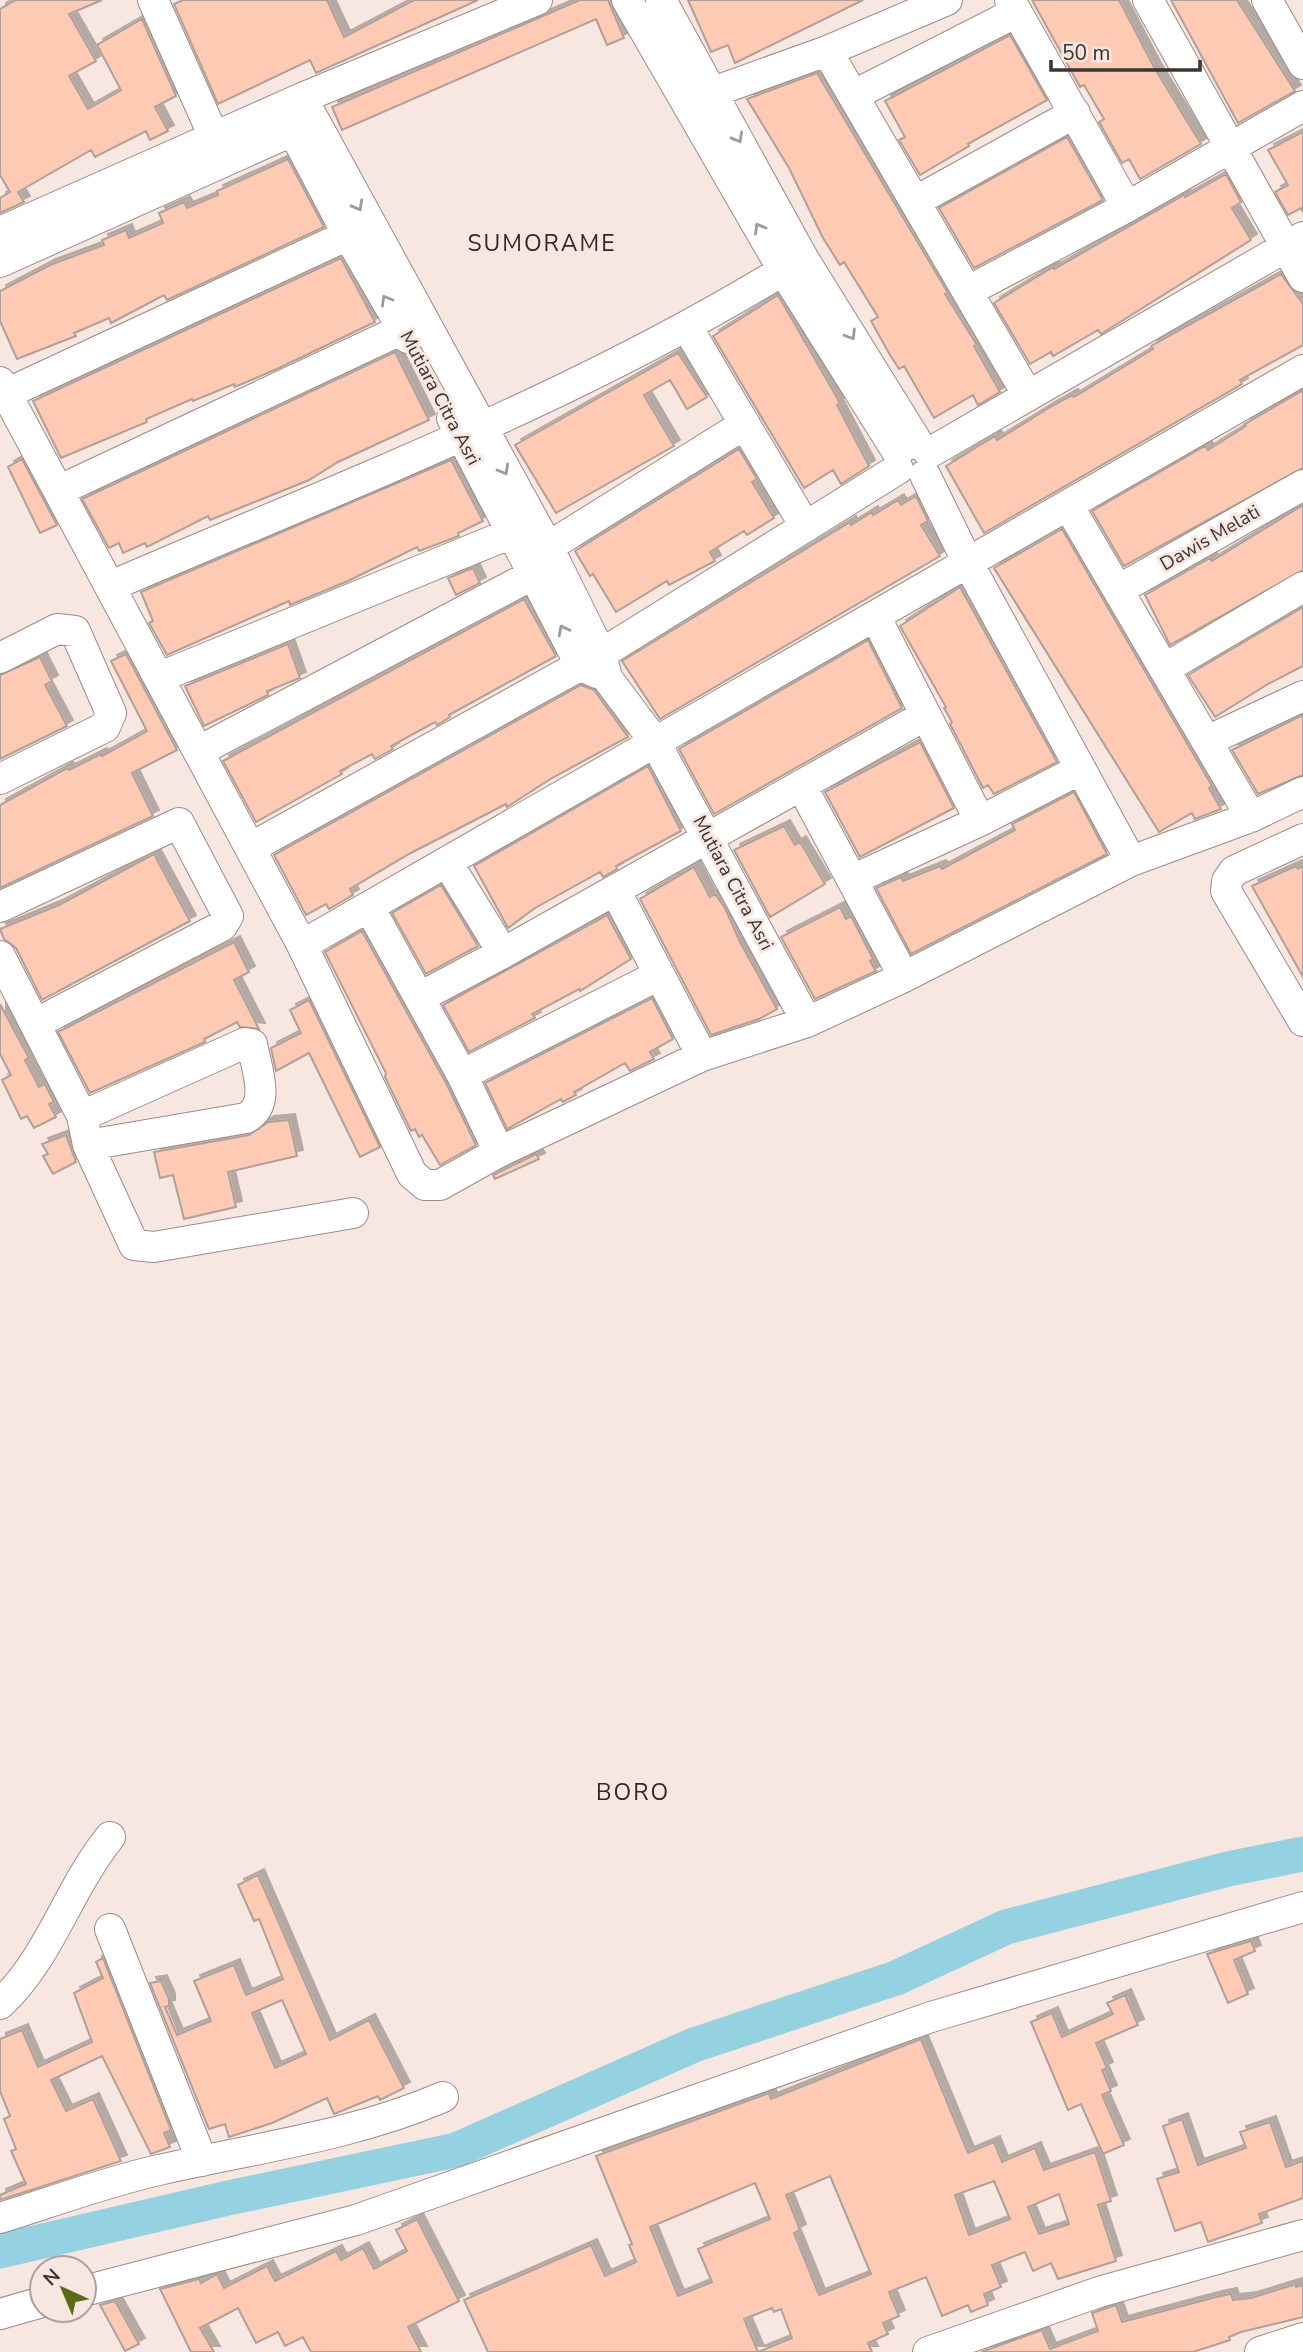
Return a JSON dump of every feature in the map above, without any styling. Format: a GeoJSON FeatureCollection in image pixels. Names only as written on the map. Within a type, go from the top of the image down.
{"type":"FeatureCollection","features":[{"type":"Feature","properties":{"kind":"street"},"geometry":{"type":"LineString","coordinates":[[153,0],[215,137]]}},
{"type":"Feature","properties":{"kind":"street"},"geometry":{"type":"LineString","coordinates":[[0,262],[296,115],[537,0]]}},
{"type":"Feature","properties":{"kind":"street"},"geometry":{"type":"LineString","coordinates":[[627,0],[914,459],[1079,770],[1131,861]]}},
{"type":"Feature","properties":{"kind":"street"},"geometry":{"type":"LineString","coordinates":[[661,0],[713,92],[793,264]]}},
{"type":"Feature","properties":{"kind":"street"},"geometry":{"type":"LineString","coordinates":[[713,92],[827,51],[947,0]]}},
{"type":"Feature","properties":{"kind":"street"},"geometry":{"type":"LineString","coordinates":[[1149,0],[1228,147],[1294,242],[1303,277]]}},
{"type":"Feature","properties":{"kind":"street"},"geometry":{"type":"LineString","coordinates":[[1268,0],[1303,64]]}},
{"type":"Feature","properties":{"kind":"street"},"geometry":{"type":"LineString","coordinates":[[854,95],[1013,6],[1127,207]]}},
{"type":"Feature","properties":{"kind":"street"},"geometry":{"type":"LineString","coordinates":[[827,51],[1027,394]]}},
{"type":"Feature","properties":{"kind":"street"},"geometry":{"type":"LineString","coordinates":[[968,291],[1127,207],[1303,106]]}},
{"type":"Feature","properties":{"kind":"street"},"geometry":{"type":"LineString","coordinates":[[916,201],[1075,113]]}},
{"type":"Feature","properties":{"kind":"street"},"geometry":{"type":"LineString","coordinates":[[0,232],[215,137],[296,115]]}},
{"type":"Feature","properties":{"kind":"street","name":"Mutiara Citra Asri"},"geometry":{"type":"LineString","coordinates":[[296,115],[348,235],[403,329],[548,547],[597,666]]}},
{"type":"Feature","properties":{"kind":"street","name":"Mutiara Citra Asri"},"geometry":{"type":"LineString","coordinates":[[296,115],[471,432],[512,533],[534,575],[597,666],[655,742],[709,837],[807,1022]]}},
{"type":"Feature","properties":{"kind":"street"},"geometry":{"type":"LineString","coordinates":[[348,235],[4,387],[302,945],[417,1180],[425,1185],[440,1185],[499,1152],[702,1056],[807,1022],[904,977],[1131,861],[1251,817],[1303,792]]}},
{"type":"Feature","properties":{"kind":"street"},"geometry":{"type":"LineString","coordinates":[[250,848],[597,666],[806,526],[914,459],[1294,242]]}},
{"type":"Feature","properties":{"kind":"street"},"geometry":{"type":"LineString","coordinates":[[111,586],[471,432],[687,327],[793,264]]}},
{"type":"Feature","properties":{"kind":"street"},"geometry":{"type":"LineString","coordinates":[[687,327],[806,526]]}},
{"type":"Feature","properties":{"kind":"street"},"geometry":{"type":"LineString","coordinates":[[60,490],[403,329]]}},
{"type":"Feature","properties":{"kind":"street"},"geometry":{"type":"LineString","coordinates":[[302,945],[1303,370]]}},
{"type":"Feature","properties":{"kind":"street"},"geometry":{"type":"LineString","coordinates":[[548,547],[745,424]]}},
{"type":"Feature","properties":{"kind":"street","name":"Dawis Melati"},"geometry":{"type":"LineString","coordinates":[[1118,590],[1303,485]]}},
{"type":"Feature","properties":{"kind":"street"},"geometry":{"type":"LineString","coordinates":[[1068,505],[1251,817]]}},
{"type":"Feature","properties":{"kind":"street"},"geometry":{"type":"LineString","coordinates":[[160,677],[512,533]]}},
{"type":"Feature","properties":{"kind":"street"},"geometry":{"type":"LineString","coordinates":[[199,751],[534,575]]}},
{"type":"Feature","properties":{"kind":"street"},"geometry":{"type":"LineString","coordinates":[[1164,669],[1303,587]]}},
{"type":"Feature","properties":{"kind":"street"},"geometry":{"type":"LineString","coordinates":[[875,616],[980,821]]}},
{"type":"Feature","properties":{"kind":"street"},"geometry":{"type":"LineString","coordinates":[[0,659],[57,629],[75,631],[111,713],[105,727],[0,779]]}},
{"type":"Feature","properties":{"kind":"street"},"geometry":{"type":"LineString","coordinates":[[1207,741],[1303,695]]}},
{"type":"Feature","properties":{"kind":"street"},"geometry":{"type":"LineString","coordinates":[[420,997],[926,715]]}},
{"type":"Feature","properties":{"kind":"street"},"geometry":{"type":"LineString","coordinates":[[852,880],[980,821],[1079,770]]}},
{"type":"Feature","properties":{"kind":"street"},"geometry":{"type":"LineString","coordinates":[[801,785],[904,977]]}},
{"type":"Feature","properties":{"kind":"street"},"geometry":{"type":"LineString","coordinates":[[0,907],[179,823],[228,916],[222,926],[35,1024]]}},
{"type":"Feature","properties":{"kind":"street"},"geometry":{"type":"LineString","coordinates":[[1303,839],[1234,871],[1227,881],[1226,891],[1303,1021]]}},
{"type":"Feature","properties":{"kind":"street"},"geometry":{"type":"LineString","coordinates":[[447,862],[503,953]]}},
{"type":"Feature","properties":{"kind":"street"},"geometry":{"type":"LineString","coordinates":[[615,890],[702,1056]]}},
{"type":"Feature","properties":{"kind":"street"},"geometry":{"type":"LineString","coordinates":[[369,907],[462,1075],[499,1152]]}},
{"type":"Feature","properties":{"kind":"street"},"geometry":{"type":"LineString","coordinates":[[0,956],[82,1116],[88,1145],[127,1235],[134,1245],[142,1248],[353,1213]]}},
{"type":"Feature","properties":{"kind":"street"},"geometry":{"type":"LineString","coordinates":[[462,1075],[659,975]]}},
{"type":"Feature","properties":{"kind":"street"},"geometry":{"type":"LineString","coordinates":[[82,1116],[245,1042],[252,1044],[261,1096],[260,1107],[253,1114],[246,1118],[88,1145]]}},
{"type":"Feature","properties":{"kind":"street"},"geometry":{"type":"LineString","coordinates":[[0,2004],[23,1983],[87,1868],[110,1837]]}},
{"type":"Feature","properties":{"kind":"street"},"geometry":{"type":"LineString","coordinates":[[98,2287],[356,2220],[931,2017],[1303,1907]]}},
{"type":"Feature","properties":{"kind":"street"},"geometry":{"type":"LineString","coordinates":[[110,1928],[202,2161]]}},
{"type":"Feature","properties":{"kind":"street"},"geometry":{"type":"LineString","coordinates":[[0,2218],[156,2170],[367,2125],[443,2097]]}},
{"type":"Feature","properties":{"kind":"street"},"geometry":{"type":"LineString","coordinates":[[928,2352],[1099,2292],[1303,2235]]}},
{"type":"Feature","properties":{"kind":"street"},"geometry":{"type":"LineString","coordinates":[[0,2314],[28,2306]]}},
{"type":"Feature","properties":{"kind":"street"},"geometry":{"type":"LineString","coordinates":[[1260,2352],[1303,2338]]}},
{"type":"Feature","properties":{"kind":"building"},"geometry":{"type":"Polygon","coordinates":[[[16,0],[102,0],[69,14],[96,61],[69,76],[88,109],[121,90],[97,45],[142,19],[176,96],[155,107],[168,131],[150,140],[146,131],[95,157],[91,150],[18,192],[24,202],[0,213],[0,198],[10,192],[0,175],[0,9],[16,0]]]}},
{"type":"Feature","properties":{"kind":"building"},"geometry":{"type":"Polygon","coordinates":[[[183,0],[327,0],[344,37],[414,0],[478,0],[316,73],[310,60],[218,104],[174,4],[183,0]]]}},
{"type":"Feature","properties":{"kind":"building"},"geometry":{"type":"Polygon","coordinates":[[[580,0],[608,0],[624,38],[607,45],[596,19],[342,130],[332,107],[580,0]]]}},
{"type":"Feature","properties":{"kind":"building"},"geometry":{"type":"Polygon","coordinates":[[[688,0],[863,0],[735,63],[728,45],[711,52],[688,0]]]}},
{"type":"Feature","properties":{"kind":"building"},"geometry":{"type":"Polygon","coordinates":[[[1032,0],[1119,0],[1155,69],[1201,144],[1140,179],[1129,159],[1122,163],[1099,122],[1104,119],[1084,85],[1080,87],[1032,0]]]}},
{"type":"Feature","properties":{"kind":"building"},"geometry":{"type":"Polygon","coordinates":[[[1171,0],[1237,0],[1295,91],[1238,123],[1171,0]]]}},
{"type":"Feature","properties":{"kind":"building"},"geometry":{"type":"Polygon","coordinates":[[[1010,35],[1047,100],[968,144],[969,146],[920,175],[899,140],[905,137],[885,101],[1010,35]]]}},
{"type":"Feature","properties":{"kind":"building"},"geometry":{"type":"Polygon","coordinates":[[[817,73],[948,293],[945,294],[977,345],[974,346],[1000,392],[978,405],[973,395],[934,418],[904,366],[899,369],[890,355],[871,321],[878,317],[844,262],[840,265],[823,238],[789,168],[747,99],[817,73]]]}},
{"type":"Feature","properties":{"kind":"building"},"geometry":{"type":"Polygon","coordinates":[[[1303,132],[1303,212],[1301,208],[1288,215],[1275,192],[1288,185],[1268,150],[1303,132]]]}},
{"type":"Feature","properties":{"kind":"building"},"geometry":{"type":"Polygon","coordinates":[[[1067,137],[1103,200],[974,268],[939,208],[1067,137]]]}},
{"type":"Feature","properties":{"kind":"building"},"geometry":{"type":"Polygon","coordinates":[[[288,159],[324,227],[167,300],[164,295],[111,323],[109,318],[74,333],[76,336],[17,359],[0,321],[0,291],[50,265],[104,245],[102,240],[126,230],[129,238],[163,223],[159,213],[184,202],[187,208],[218,195],[217,191],[288,159]]]}},
{"type":"Feature","properties":{"kind":"building"},"geometry":{"type":"Polygon","coordinates":[[[1226,174],[1241,202],[1232,208],[1251,240],[1101,334],[1098,330],[1053,356],[1051,352],[1030,364],[994,303],[1053,267],[1054,269],[1226,174]]]}},
{"type":"Feature","properties":{"kind":"building"},"geometry":{"type":"Polygon","coordinates":[[[341,258],[375,322],[279,368],[235,387],[234,384],[193,401],[192,399],[146,419],[147,422],[61,458],[33,401],[341,258]]]}},
{"type":"Feature","properties":{"kind":"building"},"geometry":{"type":"Polygon","coordinates":[[[1281,274],[1303,304],[1303,345],[1240,380],[1242,384],[984,533],[946,466],[995,436],[997,440],[1052,406],[1072,395],[1074,397],[1153,349],[1151,346],[1281,274]]]}},
{"type":"Feature","properties":{"kind":"building"},"geometry":{"type":"Polygon","coordinates":[[[778,295],[840,403],[837,405],[869,466],[841,484],[833,470],[804,488],[713,336],[778,295]]]}},
{"type":"Feature","properties":{"kind":"building"},"geometry":{"type":"Polygon","coordinates":[[[395,352],[429,420],[338,462],[309,480],[210,520],[208,516],[147,547],[145,543],[123,553],[119,543],[109,548],[82,499],[395,352]]]}},
{"type":"Feature","properties":{"kind":"building"},"geometry":{"type":"Polygon","coordinates":[[[678,353],[707,397],[687,409],[670,380],[644,395],[674,446],[556,513],[515,445],[678,353]]]}},
{"type":"Feature","properties":{"kind":"building"},"geometry":{"type":"Polygon","coordinates":[[[1303,390],[1303,468],[1124,566],[1092,511],[1205,446],[1208,450],[1246,426],[1245,424],[1303,390]]]}},
{"type":"Feature","properties":{"kind":"building"},"geometry":{"type":"Polygon","coordinates":[[[739,449],[757,479],[752,482],[774,518],[747,535],[744,531],[710,552],[715,561],[669,585],[667,581],[616,612],[593,574],[590,576],[575,551],[739,449]]]}},
{"type":"Feature","properties":{"kind":"building"},"geometry":{"type":"Polygon","coordinates":[[[22,459],[57,525],[40,533],[8,467],[22,459]]]}},
{"type":"Feature","properties":{"kind":"building"},"geometry":{"type":"Polygon","coordinates":[[[451,460],[483,521],[458,533],[459,536],[419,551],[417,547],[348,581],[290,605],[289,601],[167,655],[149,623],[153,621],[141,592],[451,460]]]}},
{"type":"Feature","properties":{"kind":"building"},"geometry":{"type":"Polygon","coordinates":[[[916,496],[928,521],[921,525],[940,556],[660,719],[622,661],[850,522],[851,525],[898,500],[901,505],[916,496]]]}},
{"type":"Feature","properties":{"kind":"building"},"geometry":{"type":"Polygon","coordinates":[[[1303,505],[1303,570],[1170,645],[1145,595],[1210,558],[1212,561],[1303,505]]]}},
{"type":"Feature","properties":{"kind":"building"},"geometry":{"type":"Polygon","coordinates":[[[1062,529],[1212,786],[1209,788],[1221,809],[1195,819],[1192,813],[1159,832],[994,568],[1062,529]]]}},
{"type":"Feature","properties":{"kind":"building"},"geometry":{"type":"Polygon","coordinates":[[[473,568],[480,583],[456,595],[448,578],[473,568]]]}},
{"type":"Feature","properties":{"kind":"building"},"geometry":{"type":"Polygon","coordinates":[[[960,587],[1057,762],[994,794],[988,785],[983,788],[950,724],[952,722],[944,708],[946,707],[900,626],[960,587]]]}},
{"type":"Feature","properties":{"kind":"building"},"geometry":{"type":"Polygon","coordinates":[[[524,599],[556,656],[449,715],[450,717],[437,725],[435,722],[391,746],[393,749],[375,759],[372,754],[340,771],[342,774],[256,822],[223,761],[524,599]]]}},
{"type":"Feature","properties":{"kind":"building"},"geometry":{"type":"Polygon","coordinates":[[[1303,607],[1303,666],[1215,717],[1188,675],[1303,607]]]}},
{"type":"Feature","properties":{"kind":"building"},"geometry":{"type":"Polygon","coordinates":[[[868,640],[902,708],[714,814],[679,749],[868,640]]]}},
{"type":"Feature","properties":{"kind":"building"},"geometry":{"type":"Polygon","coordinates":[[[288,644],[300,678],[267,691],[268,695],[204,726],[185,686],[288,644]]]}},
{"type":"Feature","properties":{"kind":"building"},"geometry":{"type":"Polygon","coordinates":[[[126,654],[177,750],[132,773],[153,816],[0,888],[0,805],[67,768],[69,770],[101,754],[102,756],[147,731],[111,661],[126,654]]]}},
{"type":"Feature","properties":{"kind":"building"},"geometry":{"type":"Polygon","coordinates":[[[40,657],[52,681],[45,685],[67,726],[0,759],[0,675],[40,657]]]}},
{"type":"Feature","properties":{"kind":"building"},"geometry":{"type":"Polygon","coordinates":[[[581,685],[594,690],[628,737],[552,778],[507,807],[506,804],[409,854],[350,889],[353,895],[329,909],[326,904],[306,915],[274,855],[581,685]]]}},
{"type":"Feature","properties":{"kind":"building"},"geometry":{"type":"Polygon","coordinates":[[[1303,715],[1303,775],[1258,794],[1232,750],[1303,715]]]}},
{"type":"Feature","properties":{"kind":"building"},"geometry":{"type":"Polygon","coordinates":[[[920,742],[954,808],[860,857],[825,792],[920,742]]]}},
{"type":"Feature","properties":{"kind":"building"},"geometry":{"type":"Polygon","coordinates":[[[648,766],[681,831],[616,866],[617,869],[603,877],[600,872],[535,908],[508,928],[474,866],[648,766]]]}},
{"type":"Feature","properties":{"kind":"building"},"geometry":{"type":"Polygon","coordinates":[[[1074,792],[1107,854],[911,954],[876,888],[901,877],[903,881],[940,866],[942,869],[1015,830],[1012,824],[1074,792]]]}},
{"type":"Feature","properties":{"kind":"building"},"geometry":{"type":"Polygon","coordinates":[[[784,826],[795,845],[800,842],[825,884],[770,917],[734,850],[784,826]]]}},
{"type":"Feature","properties":{"kind":"building"},"geometry":{"type":"Polygon","coordinates":[[[154,854],[190,921],[42,1000],[16,948],[4,939],[0,929],[59,905],[154,854]]]}},
{"type":"Feature","properties":{"kind":"building"},"geometry":{"type":"Polygon","coordinates":[[[1296,866],[1298,869],[1303,866],[1303,977],[1252,886],[1296,866]]]}},
{"type":"Feature","properties":{"kind":"building"},"geometry":{"type":"Polygon","coordinates":[[[694,867],[710,897],[715,894],[725,908],[740,942],[777,1009],[759,1019],[711,1035],[640,899],[694,867]]]}},
{"type":"Feature","properties":{"kind":"building"},"geometry":{"type":"Polygon","coordinates":[[[441,885],[478,946],[426,974],[392,913],[441,885]]]}},
{"type":"Feature","properties":{"kind":"building"},"geometry":{"type":"Polygon","coordinates":[[[840,907],[846,919],[851,916],[873,959],[870,961],[876,971],[815,999],[781,937],[840,907]]]}},
{"type":"Feature","properties":{"kind":"building"},"geometry":{"type":"Polygon","coordinates":[[[607,915],[631,959],[580,991],[579,989],[532,1014],[535,1018],[469,1052],[443,1005],[607,915]]]}},
{"type":"Feature","properties":{"kind":"building"},"geometry":{"type":"Polygon","coordinates":[[[362,931],[446,1083],[476,1145],[440,1165],[422,1135],[419,1137],[415,1129],[411,1131],[385,1077],[386,1073],[325,952],[362,931]]]}},
{"type":"Feature","properties":{"kind":"building"},"geometry":{"type":"Polygon","coordinates":[[[234,942],[249,972],[234,980],[259,1029],[240,1027],[237,1022],[204,1039],[205,1042],[90,1093],[58,1032],[234,942]]]}},
{"type":"Feature","properties":{"kind":"building"},"geometry":{"type":"Polygon","coordinates":[[[652,998],[673,1039],[650,1052],[654,1059],[630,1071],[625,1063],[574,1092],[576,1095],[563,1102],[561,1099],[507,1129],[485,1083],[652,998]]]}},
{"type":"Feature","properties":{"kind":"building"},"geometry":{"type":"Polygon","coordinates":[[[309,1000],[380,1147],[360,1157],[309,1053],[276,1071],[271,1048],[301,1033],[290,1010],[309,1000]]]}},
{"type":"Feature","properties":{"kind":"building"},"geometry":{"type":"Polygon","coordinates":[[[0,1004],[29,1058],[25,1060],[39,1087],[45,1084],[54,1102],[49,1104],[56,1117],[34,1128],[27,1116],[21,1119],[2,1080],[11,1075],[0,1054],[0,1004]]]}},
{"type":"Feature","properties":{"kind":"building"},"geometry":{"type":"Polygon","coordinates":[[[289,1120],[297,1156],[228,1172],[236,1207],[184,1219],[173,1175],[160,1178],[154,1152],[249,1135],[268,1122],[289,1120]]]}},
{"type":"Feature","properties":{"kind":"building"},"geometry":{"type":"Polygon","coordinates":[[[66,1135],[76,1162],[53,1174],[43,1156],[48,1154],[42,1144],[66,1135]]]}},
{"type":"Feature","properties":{"kind":"building"},"geometry":{"type":"Polygon","coordinates":[[[536,1154],[539,1159],[495,1179],[493,1175],[536,1154]]]}},
{"type":"Feature","properties":{"kind":"building"},"geometry":{"type":"Polygon","coordinates":[[[258,1875],[330,2040],[369,2020],[404,2088],[380,2100],[378,2096],[334,2114],[327,2098],[272,2123],[229,2137],[225,2124],[209,2129],[150,1983],[161,1981],[169,1999],[169,2006],[165,2007],[177,2035],[211,2021],[194,1981],[234,1965],[246,1995],[283,1979],[259,1919],[254,1921],[238,1885],[258,1875]],[[282,2000],[252,2013],[275,2068],[306,2054],[282,2000]]]}},
{"type":"Feature","properties":{"kind":"building"},"geometry":{"type":"Polygon","coordinates":[[[1251,1941],[1255,1951],[1234,1960],[1248,1994],[1228,2003],[1207,1954],[1251,1941]]]}},
{"type":"Feature","properties":{"kind":"building"},"geometry":{"type":"Polygon","coordinates":[[[103,1958],[171,2130],[164,2133],[170,2147],[151,2154],[102,2056],[51,2080],[66,2111],[93,2099],[121,2161],[0,2200],[0,2195],[26,2184],[11,2151],[16,2149],[4,2119],[10,2116],[0,2091],[0,2039],[22,2030],[38,2067],[92,2042],[74,1993],[103,1978],[96,1962],[103,1958]]]}},
{"type":"Feature","properties":{"kind":"building"},"geometry":{"type":"Polygon","coordinates":[[[1125,1995],[1138,2025],[1096,2043],[1107,2068],[1102,2070],[1111,2091],[1102,2095],[1124,2145],[1103,2154],[1081,2104],[1068,2110],[1031,2022],[1052,2013],[1062,2037],[1113,2014],[1107,2003],[1125,1995]]]}},
{"type":"Feature","properties":{"kind":"building"},"geometry":{"type":"Polygon","coordinates":[[[921,2039],[968,2153],[994,2142],[1002,2162],[1035,2148],[1044,2170],[1095,2152],[1111,2201],[1098,2205],[1116,2261],[1058,2279],[1051,2263],[1033,2271],[1025,2252],[992,2265],[1001,2287],[984,2294],[988,2305],[971,2312],[968,2305],[942,2316],[926,2277],[889,2292],[899,2316],[883,2323],[888,2334],[868,2343],[872,2352],[758,2352],[488,2352],[464,2300],[591,2245],[605,2276],[636,2262],[629,2245],[632,2244],[596,2156],[769,2093],[771,2099],[921,2039]],[[830,2176],[786,2195],[800,2230],[794,2233],[819,2295],[871,2274],[830,2176]],[[994,2181],[955,2195],[969,2235],[1010,2219],[994,2181]],[[755,2183],[650,2227],[678,2296],[712,2282],[698,2249],[770,2219],[755,2183]],[[1059,2194],[1028,2207],[1039,2234],[1069,2224],[1059,2194]],[[772,2308],[744,2319],[758,2352],[792,2338],[781,2309],[774,2312],[772,2308]]]}},
{"type":"Feature","properties":{"kind":"building"},"geometry":{"type":"Polygon","coordinates":[[[1182,2119],[1198,2165],[1246,2148],[1240,2132],[1270,2122],[1286,2167],[1303,2161],[1303,2198],[1259,2214],[1262,2223],[1208,2242],[1201,2222],[1175,2231],[1157,2179],[1179,2172],[1163,2126],[1182,2119]]]}},
{"type":"Feature","properties":{"kind":"building"},"geometry":{"type":"Polygon","coordinates":[[[417,2219],[459,2301],[408,2327],[421,2352],[311,2352],[303,2337],[285,2346],[278,2332],[256,2343],[238,2308],[200,2328],[214,2352],[191,2352],[160,2289],[199,2279],[201,2283],[217,2274],[224,2288],[267,2266],[275,2281],[336,2251],[341,2260],[363,2248],[374,2269],[407,2251],[396,2230],[417,2219]]]}},
{"type":"Feature","properties":{"kind":"building"},"geometry":{"type":"Polygon","coordinates":[[[1296,2284],[1296,2287],[1303,2285],[1303,2317],[1241,2332],[1229,2337],[1230,2340],[1193,2352],[981,2352],[1042,2330],[1050,2349],[1098,2331],[1092,2313],[1116,2305],[1122,2322],[1216,2297],[1231,2294],[1233,2300],[1251,2298],[1296,2284]]]}},
{"type":"Feature","properties":{"kind":"building"},"geometry":{"type":"Polygon","coordinates":[[[115,2301],[139,2344],[125,2351],[100,2305],[115,2301]]]}},
{"type":"Feature","properties":{"kind":"waterway"},"geometry":{"type":"LineString","coordinates":[[0,2251],[228,2198],[456,2150],[694,2045],[896,1978],[1006,1927],[1228,1869],[1303,1854]]}},
{"type":"Feature","properties":{"kind":"district","name":"SUMORAME"},"geometry":{"type":"Point","coordinates":[542,243]}},
{"type":"Feature","properties":{"kind":"district","name":"BORO"},"geometry":{"type":"Point","coordinates":[633,1792]}}]}
